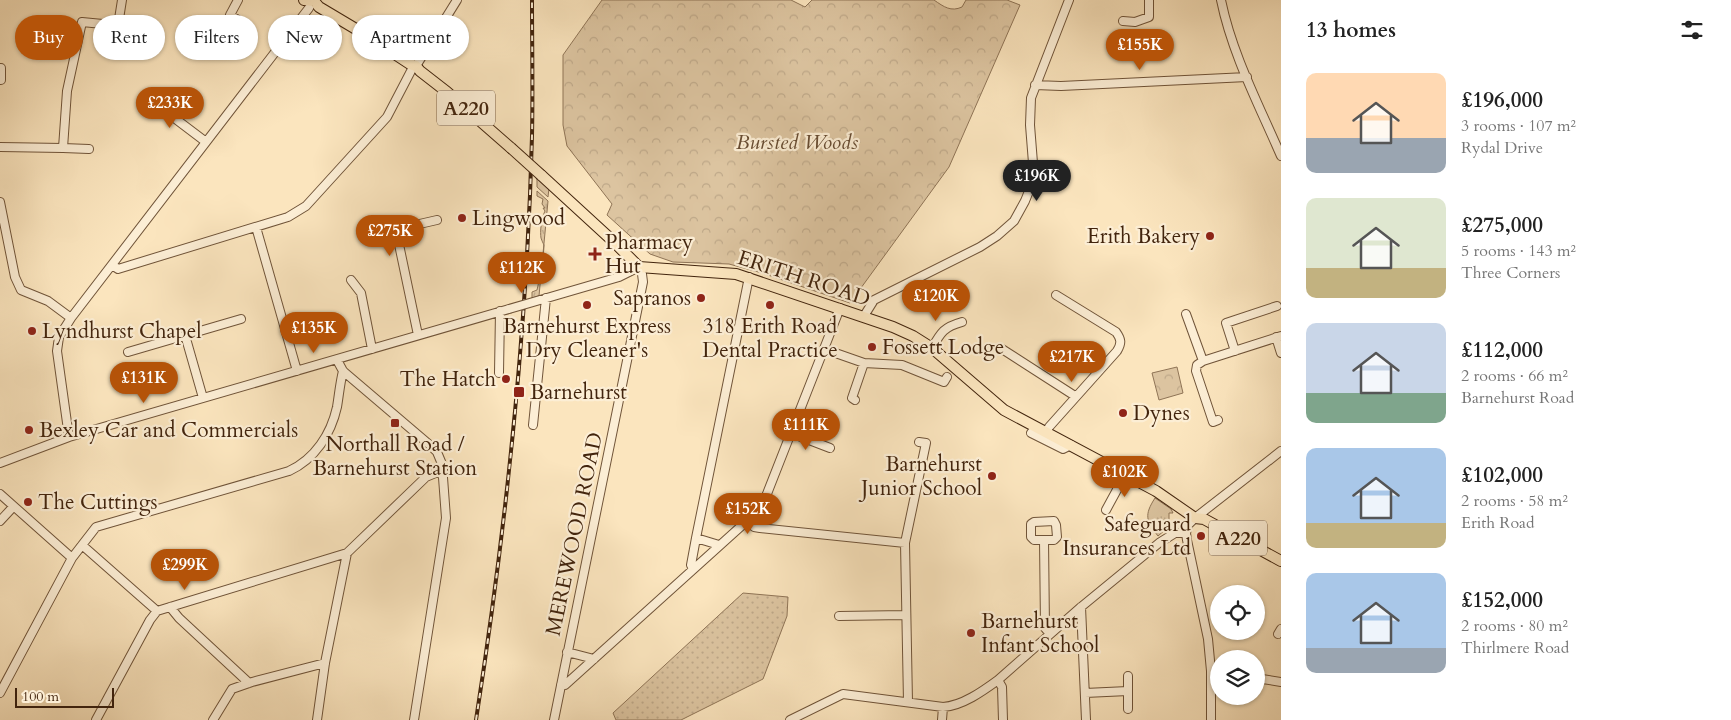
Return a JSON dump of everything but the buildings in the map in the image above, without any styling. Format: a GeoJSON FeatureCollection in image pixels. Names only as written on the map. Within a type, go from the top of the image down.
{"type":"FeatureCollection","features":[{"type":"Feature","properties":{"kind":"main road","name":"A220"},"geometry":{"type":"LineString","coordinates":[[311,3],[366,35],[447,92],[541,175],[639,267]]}},
{"type":"Feature","properties":{"kind":"main road","name":"ERITH ROAD"},"geometry":{"type":"LineString","coordinates":[[639,267],[721,272],[749,277],[893,326],[932,348],[1004,410],[1157,492],[1195,518]]}},
{"type":"Feature","properties":{"kind":"main road","name":"A220"},"geometry":{"type":"LineString","coordinates":[[1195,518],[1204,519],[1281,561]]}},
{"type":"Feature","properties":{"kind":"street"},"geometry":{"type":"LineString","coordinates":[[63,148],[67,90],[82,22],[113,25],[119,19],[122,0]]}},
{"type":"Feature","properties":{"kind":"street"},"geometry":{"type":"LineString","coordinates":[[230,15],[238,0]]}},
{"type":"Feature","properties":{"kind":"street"},"geometry":{"type":"LineString","coordinates":[[112,265],[118,269],[288,217],[306,206],[387,117],[414,67],[457,0]]}},
{"type":"Feature","properties":{"kind":"street"},"geometry":{"type":"LineString","coordinates":[[864,316],[874,300],[980,247],[997,236],[1014,221],[1025,202],[1031,186],[1033,163],[1030,125],[1031,98],[1069,0]]}},
{"type":"Feature","properties":{"kind":"street"},"geometry":{"type":"LineString","coordinates":[[1123,21],[1135,22],[1149,17],[1149,0]]}},
{"type":"Feature","properties":{"kind":"street"},"geometry":{"type":"LineString","coordinates":[[1221,0],[1225,20],[1246,77],[1281,156]]}},
{"type":"Feature","properties":{"kind":"street"},"geometry":{"type":"LineString","coordinates":[[69,437],[56,351],[59,337],[71,318],[311,3]]}},
{"type":"Feature","properties":{"kind":"street"},"geometry":{"type":"LineString","coordinates":[[1035,85],[1246,77]]}},
{"type":"Feature","properties":{"kind":"street"},"geometry":{"type":"LineString","coordinates":[[148,98],[206,142]]}},
{"type":"Feature","properties":{"kind":"street"},"geometry":{"type":"LineString","coordinates":[[0,147],[89,150]]}},
{"type":"Feature","properties":{"kind":"street"},"geometry":{"type":"LineString","coordinates":[[0,202],[15,277],[21,290],[48,301],[71,318]]}},
{"type":"Feature","properties":{"kind":"street"},"geometry":{"type":"LineString","coordinates":[[418,335],[397,235],[402,228],[437,220]]}},
{"type":"Feature","properties":{"kind":"street"},"geometry":{"type":"LineString","coordinates":[[256,227],[297,371]]}},
{"type":"Feature","properties":{"kind":"street"},"geometry":{"type":"LineString","coordinates":[[0,463],[69,437],[619,277],[639,267]]}},
{"type":"Feature","properties":{"kind":"street","name":"MEREWOOD ROAD"},"geometry":{"type":"LineString","coordinates":[[554,720],[643,282],[639,267]]}},
{"type":"Feature","properties":{"kind":"street"},"geometry":{"type":"LineString","coordinates":[[693,569],[691,565],[696,538],[749,277]]}},
{"type":"Feature","properties":{"kind":"street"},"geometry":{"type":"LineString","coordinates":[[351,280],[361,293],[372,349]]}},
{"type":"Feature","properties":{"kind":"street"},"geometry":{"type":"LineString","coordinates":[[1046,433],[1075,396],[1117,351],[1121,344],[1116,332],[1056,295]]}},
{"type":"Feature","properties":{"kind":"street"},"geometry":{"type":"LineString","coordinates":[[533,425],[543,299]]}},
{"type":"Feature","properties":{"kind":"street"},"geometry":{"type":"LineString","coordinates":[[1235,351],[1226,323],[1277,306]]}},
{"type":"Feature","properties":{"kind":"street"},"geometry":{"type":"LineString","coordinates":[[561,686],[565,685],[594,659],[748,520],[763,504],[840,308]]}},
{"type":"Feature","properties":{"kind":"street"},"geometry":{"type":"LineString","coordinates":[[499,373],[500,311]]}},
{"type":"Feature","properties":{"kind":"street"},"geometry":{"type":"LineString","coordinates":[[1186,314],[1203,361]]}},
{"type":"Feature","properties":{"kind":"street"},"geometry":{"type":"LineString","coordinates":[[128,352],[241,318]]}},
{"type":"Feature","properties":{"kind":"street"},"geometry":{"type":"LineString","coordinates":[[932,348],[941,332],[950,325],[962,322]]}},
{"type":"Feature","properties":{"kind":"street"},"geometry":{"type":"LineString","coordinates":[[185,335],[203,398]]}},
{"type":"Feature","properties":{"kind":"street"},"geometry":{"type":"LineString","coordinates":[[1218,420],[1213,422],[1196,371],[1197,365],[1203,361],[1279,337],[1281,353]]}},
{"type":"Feature","properties":{"kind":"street"},"geometry":{"type":"LineString","coordinates":[[824,349],[864,363],[902,365],[947,381]]}},
{"type":"Feature","properties":{"kind":"street"},"geometry":{"type":"LineString","coordinates":[[1002,349],[1075,396]]}},
{"type":"Feature","properties":{"kind":"street"},"geometry":{"type":"LineString","coordinates":[[336,360],[343,372],[431,446],[440,459],[443,470],[446,518],[414,720]]}},
{"type":"Feature","properties":{"kind":"street"},"geometry":{"type":"LineString","coordinates":[[855,400],[852,398],[864,363]]}},
{"type":"Feature","properties":{"kind":"street"},"geometry":{"type":"LineString","coordinates":[[0,693],[72,558],[96,527],[298,467],[322,443],[332,426],[343,372]]}},
{"type":"Feature","properties":{"kind":"street"},"geometry":{"type":"LineString","coordinates":[[791,433],[830,448]]}},
{"type":"Feature","properties":{"kind":"street"},"geometry":{"type":"LineString","coordinates":[[1031,433],[1063,448],[1071,445]]}},
{"type":"Feature","properties":{"kind":"street"},"geometry":{"type":"LineString","coordinates":[[908,702],[905,543],[926,443],[919,442]]}},
{"type":"Feature","properties":{"kind":"street"},"geometry":{"type":"LineString","coordinates":[[1210,650],[1186,533],[1188,526],[1195,518],[1203,514],[1206,509],[1281,451]]}},
{"type":"Feature","properties":{"kind":"street"},"geometry":{"type":"LineString","coordinates":[[96,720],[150,620],[158,611],[348,553],[426,477],[443,470]]}},
{"type":"Feature","properties":{"kind":"street"},"geometry":{"type":"LineString","coordinates":[[1106,510],[1125,475]]}},
{"type":"Feature","properties":{"kind":"street"},"geometry":{"type":"LineString","coordinates":[[0,494],[72,558]]}},
{"type":"Feature","properties":{"kind":"street"},"geometry":{"type":"LineString","coordinates":[[0,521],[14,507]]}},
{"type":"Feature","properties":{"kind":"street"},"geometry":{"type":"LineString","coordinates":[[748,520],[754,527],[760,528],[905,543]]}},
{"type":"Feature","properties":{"kind":"street"},"geometry":{"type":"LineString","coordinates":[[790,720],[843,694],[950,707],[987,688],[998,680],[1081,607],[1171,534],[1186,533]]}},
{"type":"Feature","properties":{"kind":"street"},"geometry":{"type":"LineString","coordinates":[[696,538],[719,545]]}},
{"type":"Feature","properties":{"kind":"street"},"geometry":{"type":"LineString","coordinates":[[1044,540],[1045,628],[1050,634]]}},
{"type":"Feature","properties":{"kind":"street"},"geometry":{"type":"LineString","coordinates":[[82,545],[158,611]]}},
{"type":"Feature","properties":{"kind":"street"},"geometry":{"type":"LineString","coordinates":[[317,720],[325,663],[348,553]]}},
{"type":"Feature","properties":{"kind":"street"},"geometry":{"type":"LineString","coordinates":[[170,607],[179,618],[249,683]]}},
{"type":"Feature","properties":{"kind":"street"},"geometry":{"type":"LineString","coordinates":[[1081,607],[1086,720]]}},
{"type":"Feature","properties":{"kind":"street"},"geometry":{"type":"LineString","coordinates":[[839,616],[906,615]]}},
{"type":"Feature","properties":{"kind":"street"},"geometry":{"type":"LineString","coordinates":[[568,652],[594,659]]}},
{"type":"Feature","properties":{"kind":"street"},"geometry":{"type":"LineString","coordinates":[[213,720],[232,689],[325,663]]}},
{"type":"Feature","properties":{"kind":"street"},"geometry":{"type":"LineString","coordinates":[[1128,676],[1128,709]]}},
{"type":"Feature","properties":{"kind":"street"},"geometry":{"type":"LineString","coordinates":[[1265,679],[1281,682]]}},
{"type":"Feature","properties":{"kind":"street"},"geometry":{"type":"LineString","coordinates":[[998,680],[1002,687],[1003,720]]}},
{"type":"Feature","properties":{"kind":"street"},"geometry":{"type":"LineString","coordinates":[[1086,693],[1128,691]]}},
{"type":"Feature","properties":{"kind":"street"},"geometry":{"type":"LineString","coordinates":[[1211,720],[1212,705]]}},
{"type":"Feature","properties":{"kind":"street"},"geometry":{"type":"LineString","coordinates":[[942,720],[943,707]]}},
{"type":"Feature","properties":{"kind":"green space","name":"Bursted Woods"},"geometry":{"type":"Polygon","coordinates":[[[602,0],[791,0],[805,7],[812,0],[934,0],[944,7],[954,9],[962,7],[966,0],[1007,0],[1020,5],[949,167],[850,303],[762,273],[729,264],[673,262],[650,254],[607,215],[612,204],[567,146],[563,125],[563,55],[602,0]]]}},
{"type":"Feature","properties":{"kind":"green space"},"geometry":{"type":"Polygon","coordinates":[[[537,178],[549,188],[548,197],[537,187],[537,178]]]}},
{"type":"Feature","properties":{"kind":"green space"},"geometry":{"type":"Polygon","coordinates":[[[537,191],[548,201],[544,245],[541,232],[545,211],[543,208],[545,208],[542,204],[543,199],[537,196],[537,191]]]}},
{"type":"Feature","properties":{"kind":"green space"},"geometry":{"type":"Polygon","coordinates":[[[542,261],[539,296],[532,298],[532,292],[537,290],[542,261]]]}},
{"type":"Feature","properties":{"kind":"green space"},"geometry":{"type":"Polygon","coordinates":[[[1177,367],[1183,393],[1159,400],[1152,373],[1177,367]]]}},
{"type":"Feature","properties":{"kind":"green space"},"geometry":{"type":"Polygon","coordinates":[[[1155,498],[1171,509],[1173,513],[1169,513],[1169,523],[1173,523],[1158,536],[1148,518],[1149,509],[1155,498]]]}},
{"type":"Feature","properties":{"kind":"green space"},"geometry":{"type":"Polygon","coordinates":[[[743,593],[788,597],[787,616],[763,679],[681,720],[616,720],[613,713],[743,593]]]}},
{"type":"Feature","properties":{"kind":"railway"},"geometry":{"type":"LineString","coordinates":[[476,720],[506,502],[520,356],[532,136],[532,0]]}},
{"type":"Feature","properties":{"kind":"place","name":"Lingwood"},"geometry":{"type":"Point","coordinates":[462,218]}},
{"type":"Feature","properties":{"kind":"place","name":"Erith Bakery"},"geometry":{"type":"Point","coordinates":[1210,236]}},
{"type":"Feature","properties":{"kind":"place","name":"Pharmacy Hut"},"geometry":{"type":"Point","coordinates":[595,254]}},
{"type":"Feature","properties":{"kind":"place","name":"Sapranos"},"geometry":{"type":"Point","coordinates":[701,298]}},
{"type":"Feature","properties":{"kind":"place","name":"Barnehurst Express Dry Cleaner's"},"geometry":{"type":"Point","coordinates":[587,305]}},
{"type":"Feature","properties":{"kind":"place","name":"318 Erith Road Dental Practice"},"geometry":{"type":"Point","coordinates":[770,305]}},
{"type":"Feature","properties":{"kind":"place","name":"Lyndhurst Chapel"},"geometry":{"type":"Point","coordinates":[32,331]}},
{"type":"Feature","properties":{"kind":"place","name":"Fossett Lodge"},"geometry":{"type":"Point","coordinates":[872,347]}},
{"type":"Feature","properties":{"kind":"place","name":"The Hatch"},"geometry":{"type":"Point","coordinates":[506,379]}},
{"type":"Feature","properties":{"kind":"place","name":"Barnehurst"},"geometry":{"type":"Point","coordinates":[519,392]}},
{"type":"Feature","properties":{"kind":"place","name":"Dynes"},"geometry":{"type":"Point","coordinates":[1123,413]}},
{"type":"Feature","properties":{"kind":"place","name":"Northall Road / Barnehurst Station"},"geometry":{"type":"Point","coordinates":[395,423]}},
{"type":"Feature","properties":{"kind":"place","name":"Bexley Car and Commercials"},"geometry":{"type":"Point","coordinates":[29,430]}},
{"type":"Feature","properties":{"kind":"place","name":"Barnehurst Junior School"},"geometry":{"type":"Point","coordinates":[992,476]}},
{"type":"Feature","properties":{"kind":"place","name":"The Cuttings"},"geometry":{"type":"Point","coordinates":[28,502]}},
{"type":"Feature","properties":{"kind":"place","name":"Safeguard Insurances Ltd"},"geometry":{"type":"Point","coordinates":[1201,536]}},
{"type":"Feature","properties":{"kind":"place","name":"Barnehurst Infant School"},"geometry":{"type":"Point","coordinates":[971,633]}}]}
